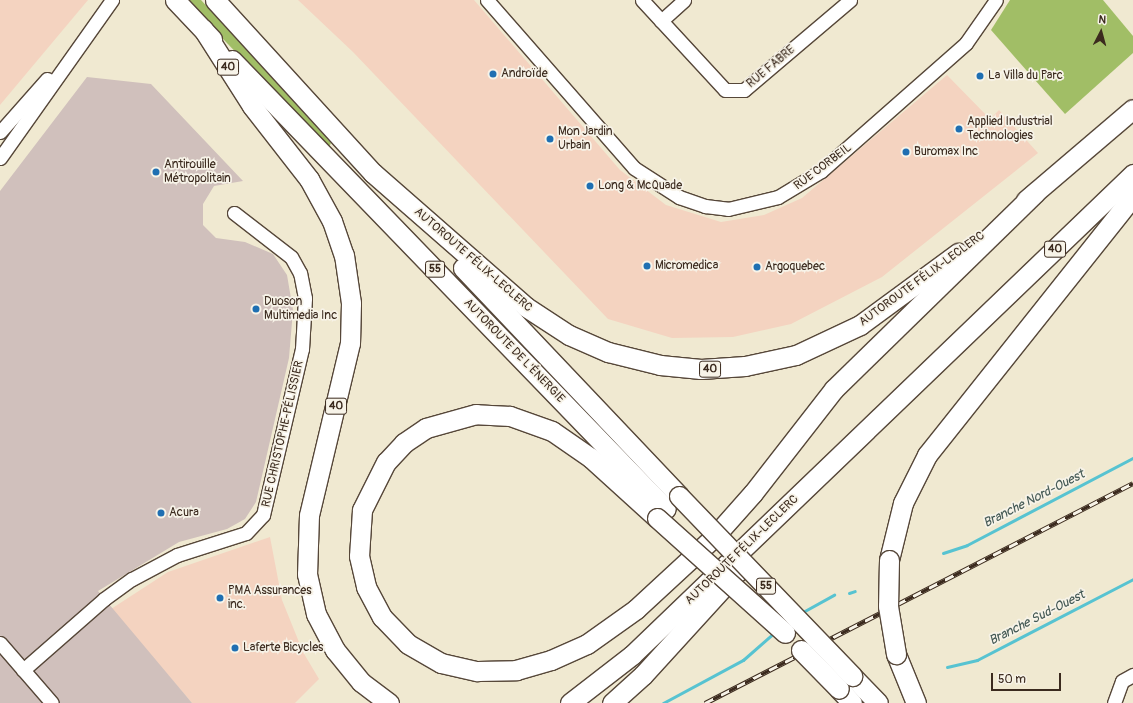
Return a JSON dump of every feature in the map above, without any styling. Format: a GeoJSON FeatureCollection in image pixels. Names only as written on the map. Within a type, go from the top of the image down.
{"type":"FeatureCollection","features":[{"type":"Feature","properties":{"kind":"highway","name":"AUTOROUTE DE L'ÉNERGIE"},"geometry":{"type":"LineString","coordinates":[[175,0],[661,514]]}},
{"type":"Feature","properties":{"kind":"highway","name":"AUTOROUTE FÉLIX-LECLERC"},"geometry":{"type":"LineString","coordinates":[[215,0],[373,173],[501,287],[551,325],[588,344],[630,359],[696,368],[767,362],[836,338],[900,298],[1035,193],[1133,109]]}},
{"type":"Feature","properties":{"kind":"highway","name":"40"},"geometry":{"type":"LineString","coordinates":[[203,29],[252,106],[309,180],[332,221],[344,255],[351,303],[350,343],[310,510],[306,570],[314,606],[330,643],[355,676],[389,703]]}},
{"type":"Feature","properties":{"kind":"highway","name":"AUTOROUTE DE L'ÉNERGIE"},"geometry":{"type":"LineString","coordinates":[[373,173],[679,496],[878,703]]}},
{"type":"Feature","properties":{"kind":"highway","name":"AUTOROUTE FÉLIX-LECLERC"},"geometry":{"type":"LineString","coordinates":[[570,703],[632,655],[1133,174]]}},
{"type":"Feature","properties":{"kind":"highway"},"geometry":{"type":"LineString","coordinates":[[852,703],[785,633],[661,514],[591,458],[552,431],[510,416],[468,415],[418,433],[386,462],[362,510],[358,536],[360,566],[373,603],[391,628],[416,650],[450,666],[487,671],[516,670],[551,660],[587,644],[636,609],[716,535],[753,493],[834,389],[1035,193]]}},
{"type":"Feature","properties":{"kind":"highway"},"geometry":{"type":"LineString","coordinates":[[916,703],[896,654],[888,606],[889,560],[903,503],[930,451],[1133,196]]}},
{"type":"Feature","properties":{"kind":"highway"},"geometry":{"type":"LineString","coordinates":[[612,703],[952,348]]}},
{"type":"Feature","properties":{"kind":"street"},"geometry":{"type":"LineString","coordinates":[[0,158],[77,46],[112,0]]}},
{"type":"Feature","properties":{"kind":"street","name":"RUE CORBEIL"},"geometry":{"type":"LineString","coordinates":[[487,0],[634,168],[678,197],[724,209],[753,205],[778,197],[821,171],[966,43],[996,0]]}},
{"type":"Feature","properties":{"kind":"street","name":"RUE FABRE"},"geometry":{"type":"LineString","coordinates":[[642,0],[725,90],[744,90],[850,0]]}},
{"type":"Feature","properties":{"kind":"street"},"geometry":{"type":"LineString","coordinates":[[661,21],[684,0]]}},
{"type":"Feature","properties":{"kind":"street"},"geometry":{"type":"LineString","coordinates":[[0,132],[77,46]]}},
{"type":"Feature","properties":{"kind":"street","name":"RUE CHRISTOPHE-PÉLISSIER"},"geometry":{"type":"LineString","coordinates":[[23,670],[128,582],[177,555],[246,533],[263,515],[302,349],[305,298],[300,273],[291,258],[234,213]]}},
{"type":"Feature","properties":{"kind":"street"},"geometry":{"type":"LineString","coordinates":[[0,643],[52,703]]}},
{"type":"Feature","properties":{"kind":"street"},"geometry":{"type":"LineString","coordinates":[[1114,703],[1122,681],[1133,675]]}},
{"type":"Feature","properties":{"kind":"shaded area"},"geometry":{"type":"Polygon","coordinates":[[[0,0],[88,0],[0,105],[0,0]]]}},
{"type":"Feature","properties":{"kind":"shaded area"},"geometry":{"type":"Polygon","coordinates":[[[298,0],[474,0],[620,170],[666,205],[721,222],[764,215],[802,198],[947,75],[990,119],[999,110],[1038,153],[882,277],[791,324],[733,337],[672,338],[608,319],[353,52],[298,0]]]}},
{"type":"Feature","properties":{"kind":"shaded area"},"geometry":{"type":"Polygon","coordinates":[[[87,77],[151,84],[243,181],[214,186],[203,204],[203,225],[216,238],[245,242],[273,254],[287,275],[293,310],[289,358],[256,502],[245,519],[227,529],[179,542],[98,591],[192,703],[0,703],[0,191],[87,77]]]}},
{"type":"Feature","properties":{"kind":"shaded area"},"geometry":{"type":"Polygon","coordinates":[[[270,537],[282,600],[303,652],[319,679],[295,703],[192,703],[111,609],[168,572],[270,537]]]}},
{"type":"Feature","properties":{"kind":"green space"},"geometry":{"type":"Polygon","coordinates":[[[186,0],[201,0],[331,143],[328,149],[186,0]]]}},
{"type":"Feature","properties":{"kind":"green space"},"geometry":{"type":"Polygon","coordinates":[[[1010,0],[1103,0],[1133,36],[1133,53],[1065,114],[991,30],[1010,0]]]}},
{"type":"Feature","properties":{"kind":"waterway","name":"Branche Nord-Ouest"},"geometry":{"type":"LineString","coordinates":[[943,553],[967,545],[1133,458]]}},
{"type":"Feature","properties":{"kind":"waterway","name":"Branche Sud-Ouest"},"geometry":{"type":"LineString","coordinates":[[947,667],[977,660],[1133,579]]}},
{"type":"Feature","properties":{"kind":"waterway","name":"Branche Nord-Ouest"},"geometry":{"type":"LineString","coordinates":[[849,593],[855,591]]}},
{"type":"Feature","properties":{"kind":"waterway","name":"Branche Nord-Ouest"},"geometry":{"type":"LineString","coordinates":[[801,613],[834,595]]}},
{"type":"Feature","properties":{"kind":"waterway","name":"Branche Nord-Ouest"},"geometry":{"type":"LineString","coordinates":[[663,703],[743,660],[775,632]]}},
{"type":"Feature","properties":{"kind":"railway"},"geometry":{"type":"LineString","coordinates":[[705,703],[1133,483]]}},
{"type":"Feature","properties":{"kind":"place","name":"Androïde"},"geometry":{"type":"Point","coordinates":[493,74]}},
{"type":"Feature","properties":{"kind":"place","name":"La Villa du Parc"},"geometry":{"type":"Point","coordinates":[980,76]}},
{"type":"Feature","properties":{"kind":"place","name":"Applied Industrial Technologies"},"geometry":{"type":"Point","coordinates":[959,129]}},
{"type":"Feature","properties":{"kind":"place","name":"Mon Jardin Urbain"},"geometry":{"type":"Point","coordinates":[550,139]}},
{"type":"Feature","properties":{"kind":"place","name":"Buromax Inc"},"geometry":{"type":"Point","coordinates":[906,152]}},
{"type":"Feature","properties":{"kind":"place","name":"Antirouille Métropolitain"},"geometry":{"type":"Point","coordinates":[156,172]}},
{"type":"Feature","properties":{"kind":"place","name":"Long & McQuade"},"geometry":{"type":"Point","coordinates":[590,186]}},
{"type":"Feature","properties":{"kind":"place","name":"Micromedica"},"geometry":{"type":"Point","coordinates":[647,266]}},
{"type":"Feature","properties":{"kind":"place","name":"Argoquebec"},"geometry":{"type":"Point","coordinates":[757,267]}},
{"type":"Feature","properties":{"kind":"place","name":"Duoson Multimedia Inc"},"geometry":{"type":"Point","coordinates":[256,309]}},
{"type":"Feature","properties":{"kind":"place","name":"Acura"},"geometry":{"type":"Point","coordinates":[161,513]}},
{"type":"Feature","properties":{"kind":"place","name":"PMA Assurances inc."},"geometry":{"type":"Point","coordinates":[220,598]}},
{"type":"Feature","properties":{"kind":"place","name":"Laferte Bicycles"},"geometry":{"type":"Point","coordinates":[235,648]}}]}
